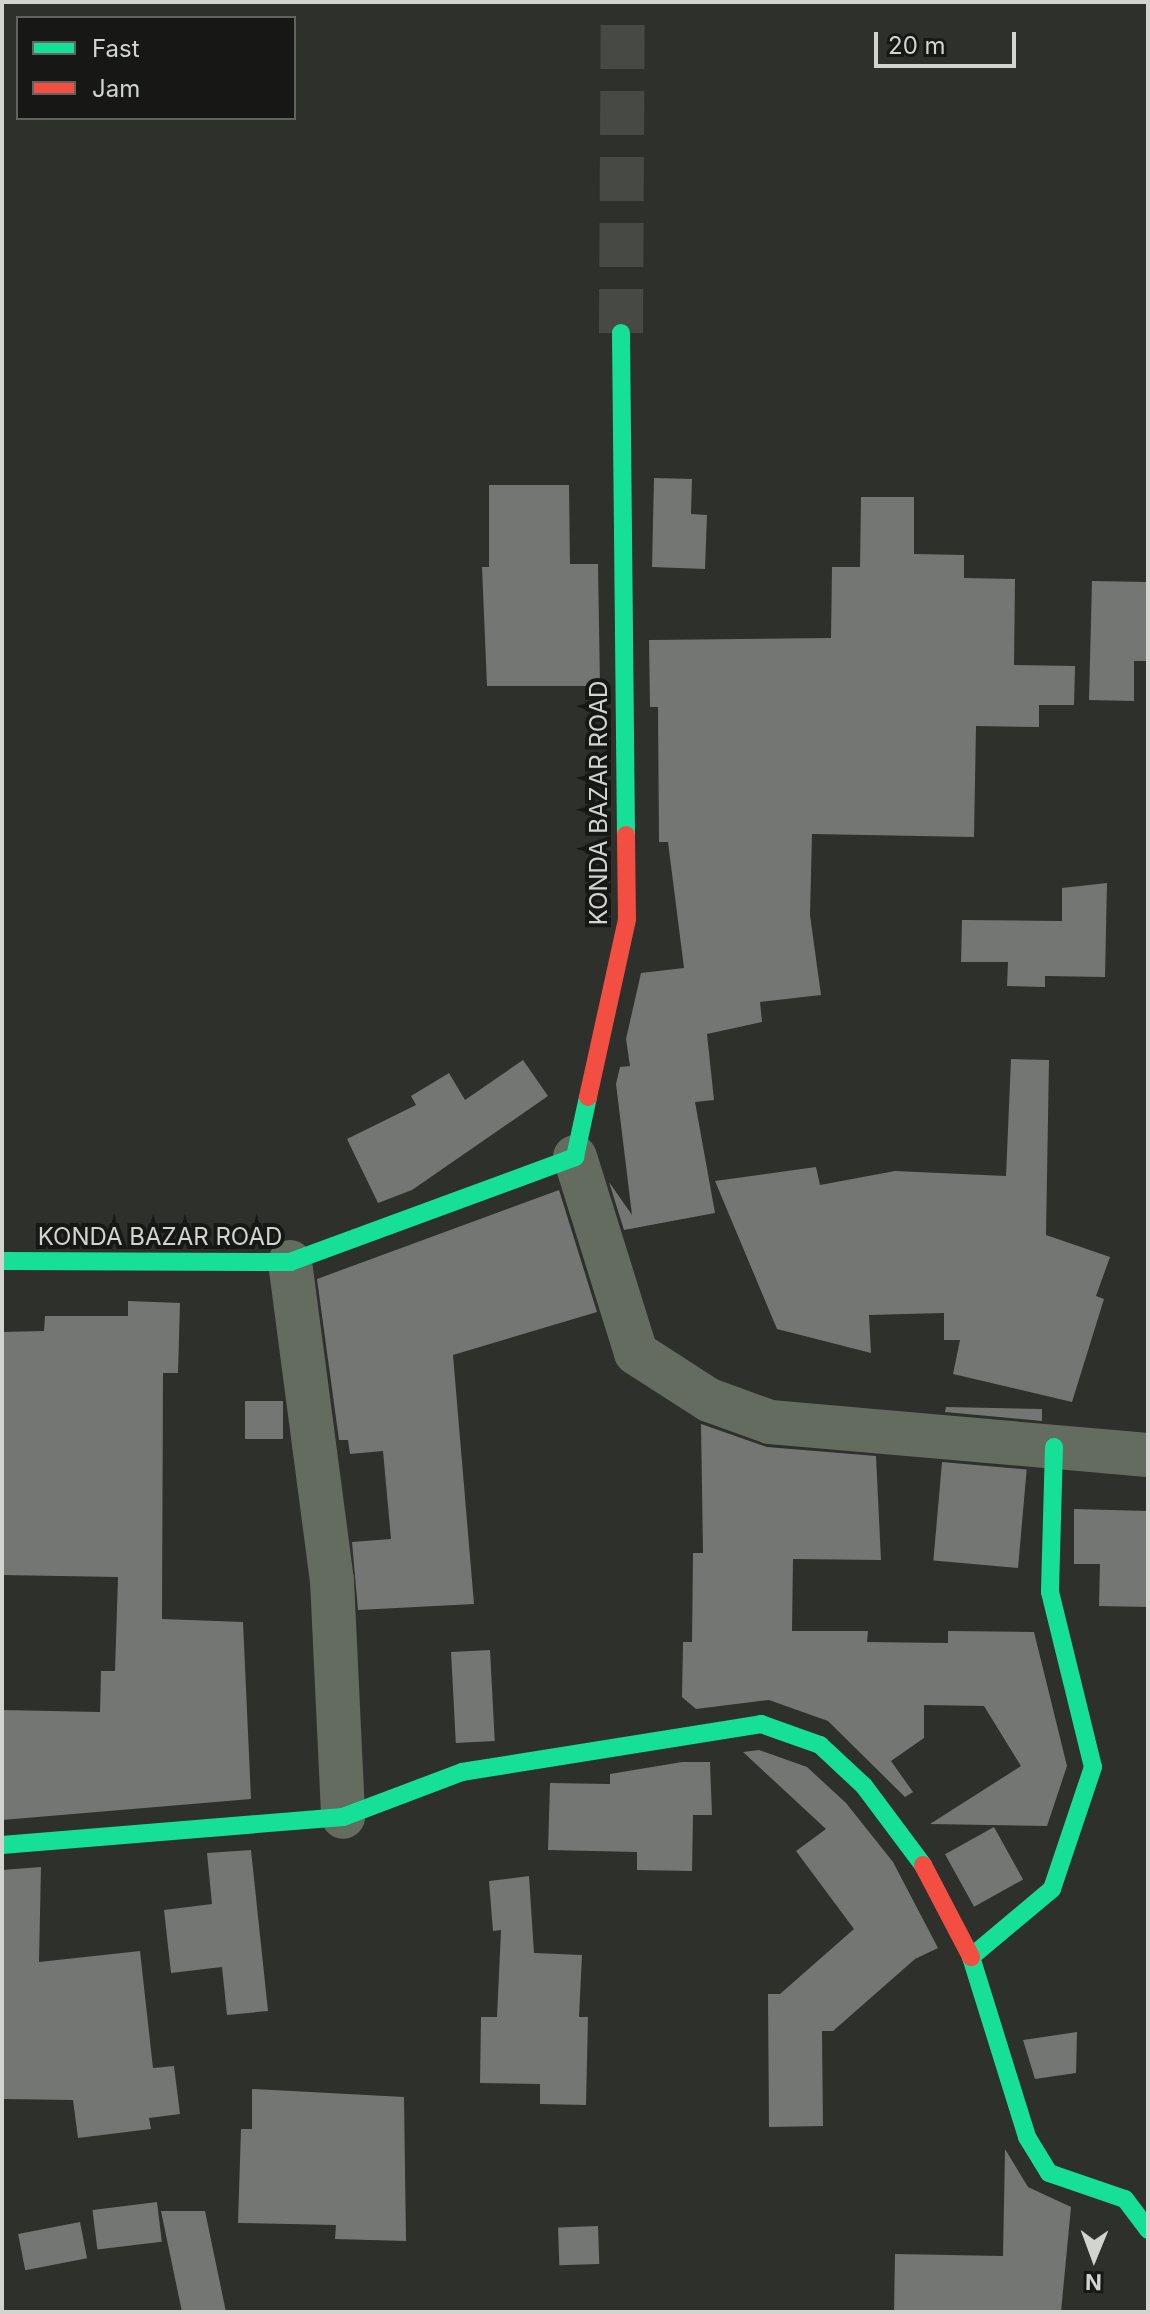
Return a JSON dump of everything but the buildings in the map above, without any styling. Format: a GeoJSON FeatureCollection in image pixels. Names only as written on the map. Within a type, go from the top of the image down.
{"type":"FeatureCollection","features":[{"type":"Feature","properties":{"kind":"street","name":"KONDA BAZAR ROAD"},"geometry":{"type":"LineString","coordinates":[[2,1261],[290,1262],[575,1157],[627,919],[621,333]]}},
{"type":"Feature","properties":{"kind":"street"},"geometry":{"type":"LineString","coordinates":[[575,1157],[636,1353],[709,1400],[770,1422],[1148,1455]]}},
{"type":"Feature","properties":{"kind":"street"},"geometry":{"type":"LineString","coordinates":[[290,1262],[332,1580],[343,1817]]}},
{"type":"Feature","properties":{"kind":"street"},"geometry":{"type":"LineString","coordinates":[[971,1957],[1052,1889],[1093,1767],[1050,1592],[1047,1527],[1054,1447]]}},
{"type":"Feature","properties":{"kind":"street"},"geometry":{"type":"LineString","coordinates":[[2,1845],[343,1817],[462,1772],[761,1724],[820,1745],[864,1786],[914,1848],[971,1957],[1027,2137],[1049,2173],[1125,2199],[1148,2230]]}},
{"type":"Feature","properties":{"kind":"tunnel"},"geometry":{"type":"LineString","coordinates":[[621,333],[623,2]]}},
{"type":"Feature","properties":{"kind":"traffic: fast"},"geometry":{"type":"LineString","coordinates":[[621,333],[626,835]]}},
{"type":"Feature","properties":{"kind":"traffic: fast"},"geometry":{"type":"LineString","coordinates":[[2,1261],[290,1262],[575,1157],[588,1097]]}},
{"type":"Feature","properties":{"kind":"traffic: fast"},"geometry":{"type":"LineString","coordinates":[[1054,1447],[1050,1592],[1093,1767],[1052,1889],[971,1957],[1027,2137],[1049,2173],[1125,2199],[1148,2230]]}},
{"type":"Feature","properties":{"kind":"traffic: fast"},"geometry":{"type":"LineString","coordinates":[[2,1845],[343,1817],[462,1772],[761,1724],[820,1745],[864,1786],[923,1865]]}},
{"type":"Feature","properties":{"kind":"traffic: jam"},"geometry":{"type":"LineString","coordinates":[[588,1097],[627,919],[626,835]]}},
{"type":"Feature","properties":{"kind":"traffic: jam"},"geometry":{"type":"LineString","coordinates":[[923,1865],[971,1957]]}}]}
